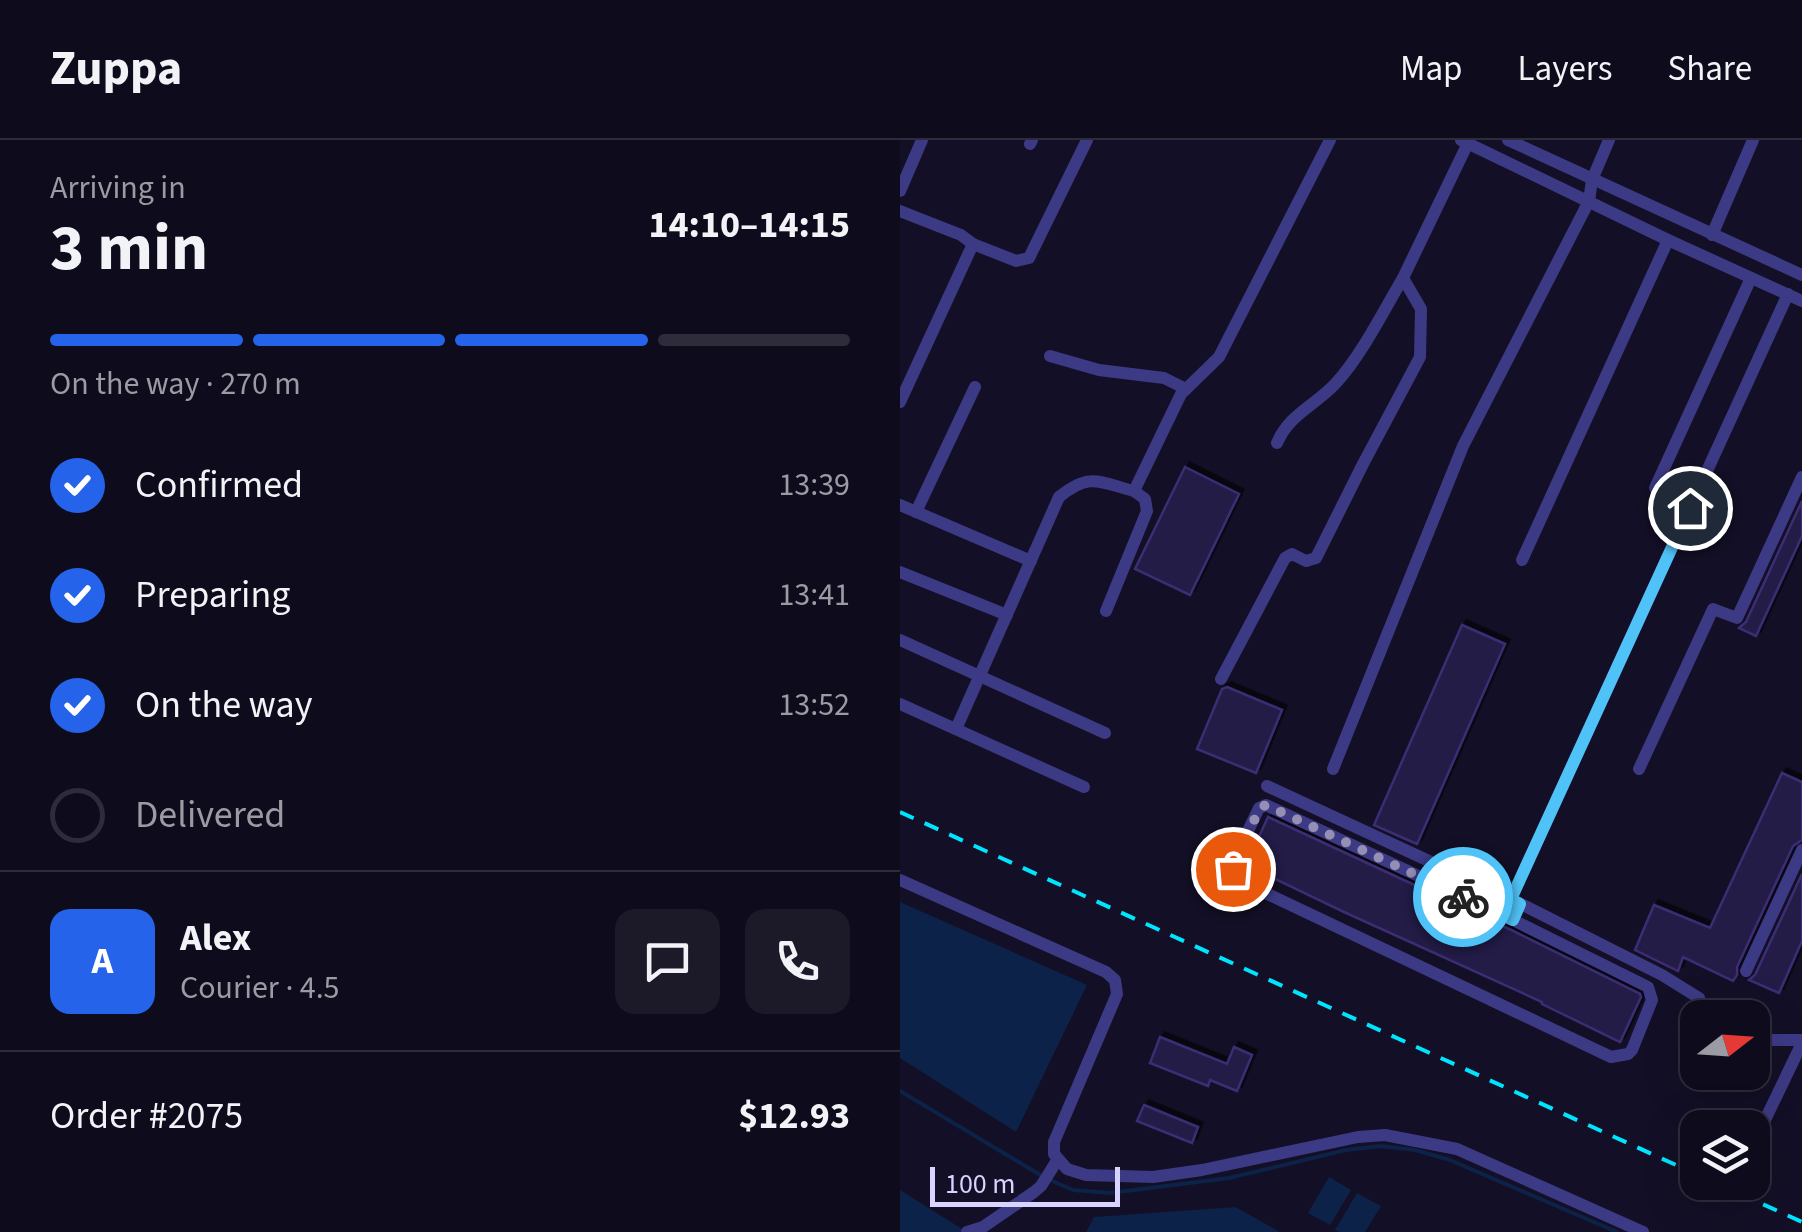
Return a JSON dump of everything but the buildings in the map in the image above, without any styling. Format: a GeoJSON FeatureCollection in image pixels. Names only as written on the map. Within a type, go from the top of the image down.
{"type":"FeatureCollection","features":[{"type":"Feature","properties":{"kind":"street"},"geometry":{"type":"LineString","coordinates":[[900,191],[922,140]]}},
{"type":"Feature","properties":{"kind":"street"},"geometry":{"type":"LineString","coordinates":[[900,212],[1016,261],[1029,258],[1087,140]]}},
{"type":"Feature","properties":{"kind":"street"},"geometry":{"type":"LineString","coordinates":[[1134,491],[1181,394],[1220,357],[1330,140]]}},
{"type":"Feature","properties":{"kind":"street"},"geometry":{"type":"LineString","coordinates":[[1508,140],[1802,276]]}},
{"type":"Feature","properties":{"kind":"street"},"geometry":{"type":"LineString","coordinates":[[1333,769],[1463,446],[1589,201],[1592,180],[1609,140]]}},
{"type":"Feature","properties":{"kind":"street"},"geometry":{"type":"LineString","coordinates":[[1712,234],[1752,140]]}},
{"type":"Feature","properties":{"kind":"street"},"geometry":{"type":"LineString","coordinates":[[1277,443],[1281,432],[1300,411],[1336,384],[1360,348],[1402,278],[1464,142],[1802,301]]}},
{"type":"Feature","properties":{"kind":"street"},"geometry":{"type":"LineString","coordinates":[[1522,560],[1668,240]]}},
{"type":"Feature","properties":{"kind":"street"},"geometry":{"type":"LineString","coordinates":[[900,402],[973,244]]}},
{"type":"Feature","properties":{"kind":"street"},"geometry":{"type":"LineString","coordinates":[[1221,679],[1285,558],[1292,554],[1306,562],[1316,558],[1420,358],[1422,310],[1402,278]]}},
{"type":"Feature","properties":{"kind":"street"},"geometry":{"type":"LineString","coordinates":[[1655,488],[1752,278]]}},
{"type":"Feature","properties":{"kind":"street"},"geometry":{"type":"LineString","coordinates":[[1513,920],[1515,901],[1788,294]]}},
{"type":"Feature","properties":{"kind":"street"},"geometry":{"type":"LineString","coordinates":[[1050,356],[1099,370],[1164,378],[1186,390]]}},
{"type":"Feature","properties":{"kind":"street"},"geometry":{"type":"LineString","coordinates":[[916,512],[975,386]]}},
{"type":"Feature","properties":{"kind":"street"},"geometry":{"type":"LineString","coordinates":[[1639,768],[1713,609],[1737,618],[1802,477]]}},
{"type":"Feature","properties":{"kind":"street"},"geometry":{"type":"LineString","coordinates":[[956,730],[1059,497],[1088,479],[1134,491],[1145,498],[1147,511],[1106,611]]}},
{"type":"Feature","properties":{"kind":"street"},"geometry":{"type":"LineString","coordinates":[[900,505],[1030,561]]}},
{"type":"Feature","properties":{"kind":"street"},"geometry":{"type":"LineString","coordinates":[[900,572],[1006,615]]}},
{"type":"Feature","properties":{"kind":"street"},"geometry":{"type":"LineString","coordinates":[[900,640],[1105,733]]}},
{"type":"Feature","properties":{"kind":"street"},"geometry":{"type":"LineString","coordinates":[[900,704],[1084,787]]}},
{"type":"Feature","properties":{"kind":"street"},"geometry":{"type":"LineString","coordinates":[[1267,786],[1515,901],[1701,1000]]}},
{"type":"Feature","properties":{"kind":"street"},"geometry":{"type":"LineString","coordinates":[[1266,805],[1513,920],[1648,986],[1652,1000],[1628,1054],[1611,1057],[1240,880],[1233,869],[1234,862],[1260,808],[1266,805]]}},
{"type":"Feature","properties":{"kind":"street"},"geometry":{"type":"LineString","coordinates":[[1746,972],[1802,850]]}},
{"type":"Feature","properties":{"kind":"street"},"geometry":{"type":"LineString","coordinates":[[900,880],[1106,972],[1115,980],[1117,994],[1054,1142],[1055,1163],[1041,1186],[983,1227],[968,1231]]}},
{"type":"Feature","properties":{"kind":"street"},"geometry":{"type":"LineString","coordinates":[[1770,1040],[1802,1041],[1770,1110]]}},
{"type":"Feature","properties":{"kind":"street"},"geometry":{"type":"LineString","coordinates":[[1055,1163],[1086,1175],[1153,1177],[1358,1137],[1420,1140],[1457,1149],[1643,1232]]}},
{"type":"Feature","properties":{"kind":"water"},"geometry":{"type":"Polygon","coordinates":[[[900,902],[1087,985],[1016,1132],[900,1058],[900,902]]]}},
{"type":"Feature","properties":{"kind":"water"},"geometry":{"type":"Polygon","coordinates":[[[1329,1177],[1351,1190],[1330,1225],[1308,1213],[1329,1177]]]}},
{"type":"Feature","properties":{"kind":"water"},"geometry":{"type":"Polygon","coordinates":[[[900,1190],[967,1232],[900,1232],[900,1190]]]}},
{"type":"Feature","properties":{"kind":"water"},"geometry":{"type":"Polygon","coordinates":[[[1357,1193],[1381,1206],[1365,1232],[1335,1230],[1357,1193]]]}},
{"type":"Feature","properties":{"kind":"water"},"geometry":{"type":"Polygon","coordinates":[[[1236,1207],[1280,1232],[1086,1232],[1094,1217],[1236,1207]]]}},
{"type":"Feature","properties":{"kind":"waterway"},"geometry":{"type":"LineString","coordinates":[[900,1091],[1042,1176]]}},
{"type":"Feature","properties":{"kind":"waterway"},"geometry":{"type":"LineString","coordinates":[[1050,1180],[1073,1190],[1110,1193],[1229,1178],[1346,1150],[1381,1146],[1450,1160],[1617,1232]]}},
{"type":"Feature","properties":{"kind":"railway"},"geometry":{"type":"LineString","coordinates":[[900,812],[1680,1167]]}},
{"type":"Feature","properties":{"kind":"railway"},"geometry":{"type":"LineString","coordinates":[[1754,1200],[1802,1222]]}},
{"type":"Feature","properties":{"kind":"way so far"},"geometry":{"type":"LineString","coordinates":[[1233,869],[1260,808],[1266,805],[1463,897]]}},
{"type":"Feature","properties":{"kind":"route"},"geometry":{"type":"LineString","coordinates":[[1463,897],[1513,920],[1520,904],[1511,899],[1690,508]]}}]}
